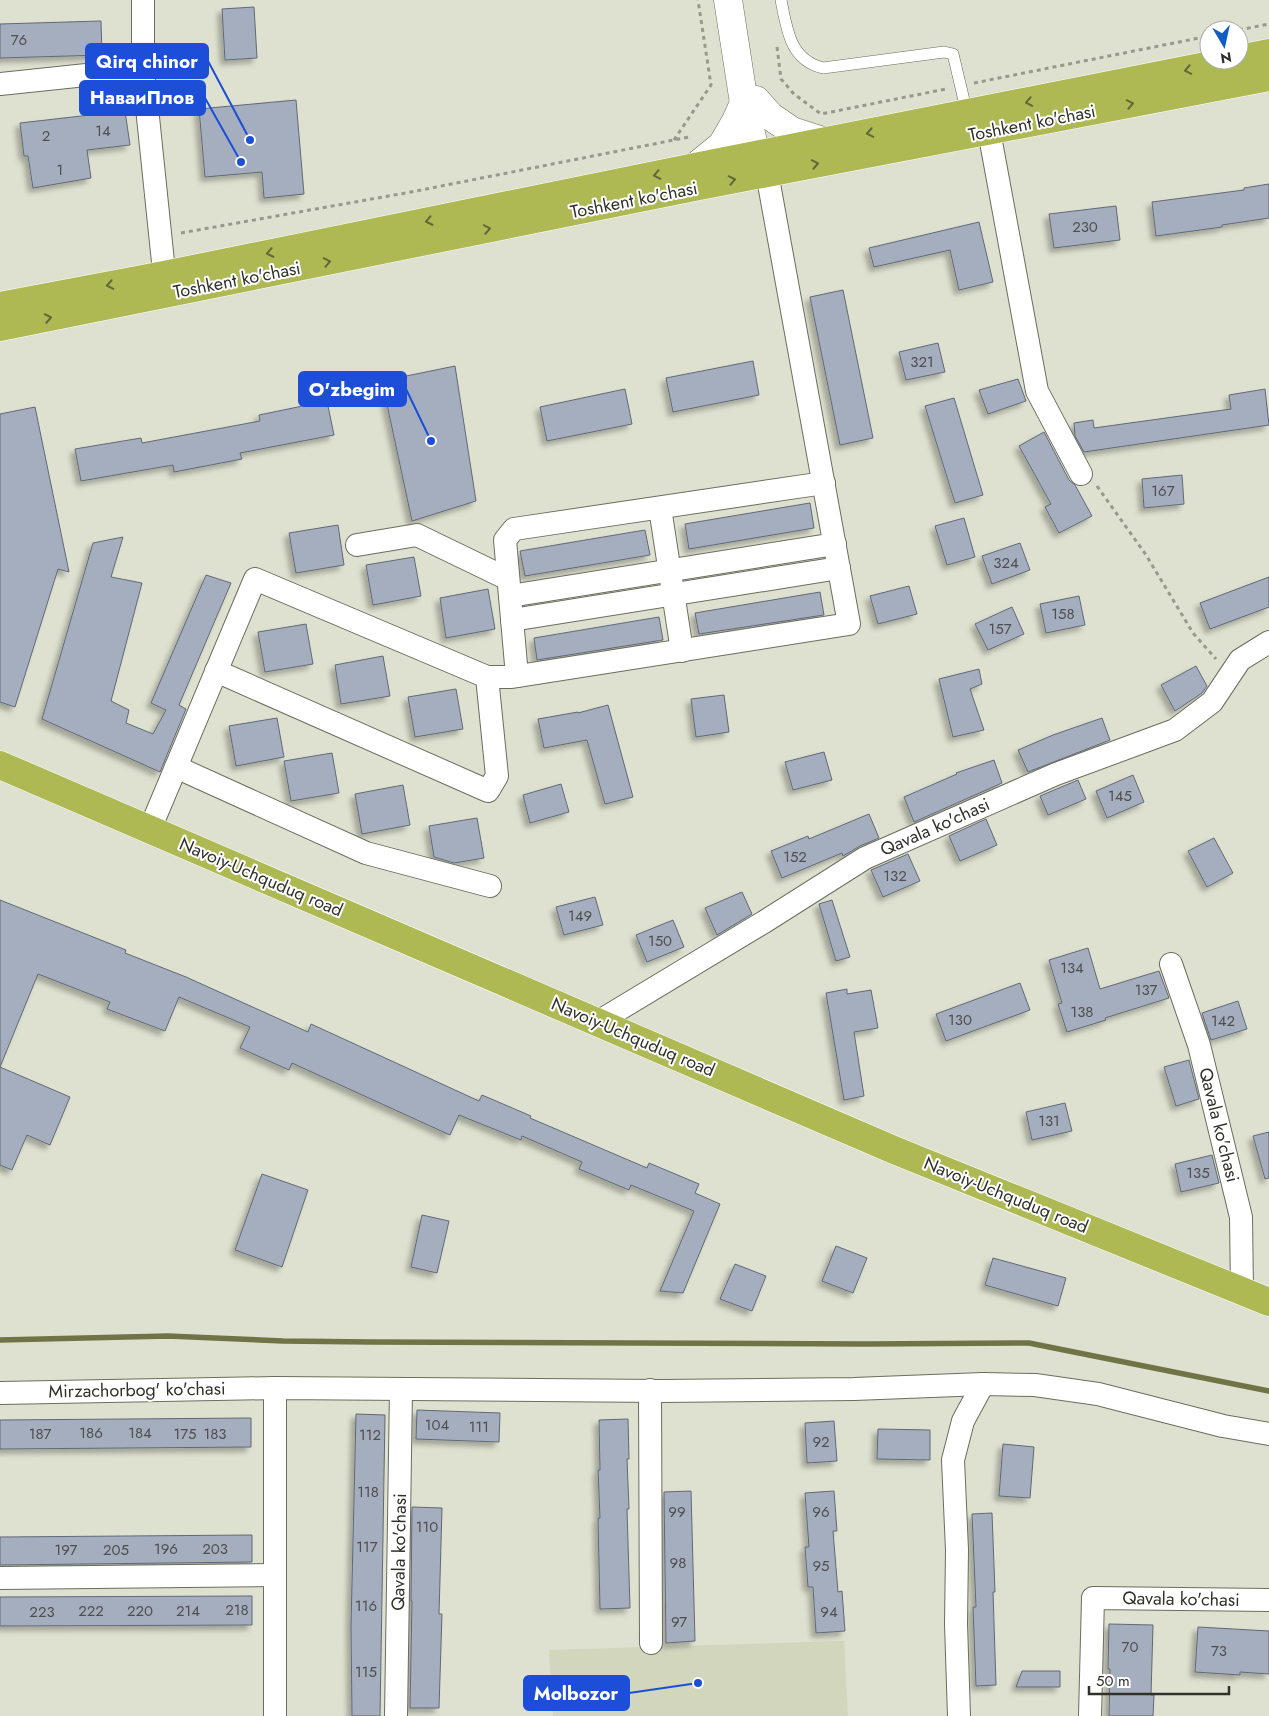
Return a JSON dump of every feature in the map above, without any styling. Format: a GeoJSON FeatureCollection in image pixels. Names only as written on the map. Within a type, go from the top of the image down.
{"type":"FeatureCollection","features":[{"type":"Feature","properties":{"kind":"highway","name":"Toshkent ko'chasi"},"geometry":{"type":"LineString","coordinates":[[1249,58],[1269,53]]}},
{"type":"Feature","properties":{"kind":"highway","name":"Toshkent ko'chasi"},"geometry":{"type":"LineString","coordinates":[[0,306],[165,285],[765,160],[826,142],[1199,68]]}},
{"type":"Feature","properties":{"kind":"highway","name":"Toshkent ko'chasi"},"geometry":{"type":"LineString","coordinates":[[0,327],[165,285],[695,167],[765,160],[989,131],[1269,77]]}},
{"type":"Feature","properties":{"kind":"highway","name":"Navoiy-Uchquduq road"},"geometry":{"type":"LineString","coordinates":[[0,765],[886,1146],[1269,1302]]}},
{"type":"Feature","properties":{"kind":"main road"},"geometry":{"type":"LineString","coordinates":[[728,0],[765,160]]}},
{"type":"Feature","properties":{"kind":"main road"},"geometry":{"type":"LineString","coordinates":[[695,167],[722,145],[750,101],[742,0]]}},
{"type":"Feature","properties":{"kind":"main road"},"geometry":{"type":"LineString","coordinates":[[750,101],[792,131],[826,142]]}},
{"type":"Feature","properties":{"kind":"street"},"geometry":{"type":"LineString","coordinates":[[143,0],[143,69],[165,285]]}},
{"type":"Feature","properties":{"kind":"street"},"geometry":{"type":"LineString","coordinates":[[0,84],[143,69]]}},
{"type":"Feature","properties":{"kind":"street"},"geometry":{"type":"LineString","coordinates":[[989,131],[1037,391],[1081,474]]}},
{"type":"Feature","properties":{"kind":"street"},"geometry":{"type":"LineString","coordinates":[[150,829],[255,579],[487,677],[517,676],[849,624],[765,160]]}},
{"type":"Feature","properties":{"kind":"street"},"geometry":{"type":"LineString","coordinates":[[517,676],[505,540],[514,529],[824,483]]}},
{"type":"Feature","properties":{"kind":"street"},"geometry":{"type":"LineString","coordinates":[[660,508],[682,651]]}},
{"type":"Feature","properties":{"kind":"street"},"geometry":{"type":"LineString","coordinates":[[357,545],[417,535],[509,587],[669,570],[835,544]]}},
{"type":"Feature","properties":{"kind":"street"},"geometry":{"type":"LineString","coordinates":[[512,620],[839,568]]}},
{"type":"Feature","properties":{"kind":"street","name":"Qavala ko'chasi"},"geometry":{"type":"LineString","coordinates":[[598,1022],[764,922],[865,858],[1056,774],[1175,730],[1212,702],[1240,660],[1269,643]]}},
{"type":"Feature","properties":{"kind":"street"},"geometry":{"type":"LineString","coordinates":[[216,671],[488,791],[497,776],[487,677]]}},
{"type":"Feature","properties":{"kind":"street"},"geometry":{"type":"LineString","coordinates":[[176,767],[366,853],[490,886]]}},
{"type":"Feature","properties":{"kind":"street","name":"Qavala ko'chasi"},"geometry":{"type":"LineString","coordinates":[[1171,964],[1199,1045],[1241,1218],[1242,1291]]}},
{"type":"Feature","properties":{"kind":"street"},"geometry":{"type":"LineString","coordinates":[[959,1716],[956,1624],[957,1550],[953,1460],[963,1422],[982,1384]]}},
{"type":"Feature","properties":{"kind":"street","name":"Mirzachorbog' ko'chasi"},"geometry":{"type":"LineString","coordinates":[[0,1393],[275,1388],[650,1390],[854,1389],[982,1384],[1035,1385],[1098,1394],[1223,1426],[1269,1434]]}},
{"type":"Feature","properties":{"kind":"street"},"geometry":{"type":"LineString","coordinates":[[275,1388],[275,1716]]}},
{"type":"Feature","properties":{"kind":"street","name":"Qavala ko'chasi"},"geometry":{"type":"LineString","coordinates":[[396,1716],[401,1389]]}},
{"type":"Feature","properties":{"kind":"street"},"geometry":{"type":"LineString","coordinates":[[650,1390],[651,1643]]}},
{"type":"Feature","properties":{"kind":"street"},"geometry":{"type":"LineString","coordinates":[[0,1578],[275,1575]]}},
{"type":"Feature","properties":{"kind":"street","name":"Qavala ko'chasi"},"geometry":{"type":"LineString","coordinates":[[1090,1716],[1093,1598],[1269,1600]]}},
{"type":"Feature","properties":{"kind":"lane"},"geometry":{"type":"LineString","coordinates":[[781,0],[787,33],[794,48],[802,58],[812,65],[824,68],[944,52],[953,54],[968,114]]}},
{"type":"Feature","properties":{"kind":"path"},"geometry":{"type":"LineString","coordinates":[[673,140],[711,85],[698,0]]}},
{"type":"Feature","properties":{"kind":"path"},"geometry":{"type":"LineString","coordinates":[[1249,28],[1269,24]]}},
{"type":"Feature","properties":{"kind":"path"},"geometry":{"type":"LineString","coordinates":[[160,237],[412,192],[689,137]]}},
{"type":"Feature","properties":{"kind":"path"},"geometry":{"type":"LineString","coordinates":[[1081,474],[1099,488],[1146,555],[1193,633],[1230,675]]}},
{"type":"Feature","properties":{"kind":"shaded area"},"geometry":{"type":"Polygon","coordinates":[[[844,1641],[848,1716],[553,1716],[549,1650],[844,1641]]]}},
{"type":"Feature","properties":{"kind":"building"},"geometry":{"type":"Polygon","coordinates":[[[254,7],[257,58],[225,60],[222,9],[254,7]]]}},
{"type":"Feature","properties":{"kind":"building"},"geometry":{"type":"Polygon","coordinates":[[[101,21],[102,55],[0,58],[0,24],[101,21]]]}},
{"type":"Feature","properties":{"kind":"building"},"geometry":{"type":"Polygon","coordinates":[[[296,100],[304,194],[264,198],[262,172],[205,177],[199,109],[296,100]]]}},
{"type":"Feature","properties":{"kind":"building"},"geometry":{"type":"Polygon","coordinates":[[[125,111],[130,145],[87,150],[91,178],[33,188],[28,156],[24,156],[20,123],[125,111]]]}},
{"type":"Feature","properties":{"kind":"building"},"geometry":{"type":"Polygon","coordinates":[[[1269,184],[1269,218],[1156,236],[1152,202],[1244,190],[1244,188],[1269,184]]]}},
{"type":"Feature","properties":{"kind":"building"},"geometry":{"type":"Polygon","coordinates":[[[1116,206],[1120,240],[1054,248],[1049,214],[1116,206]]]}},
{"type":"Feature","properties":{"kind":"building"},"geometry":{"type":"Polygon","coordinates":[[[979,222],[993,282],[959,290],[950,250],[874,267],[869,248],[979,222]]]}},
{"type":"Feature","properties":{"kind":"building"},"geometry":{"type":"Polygon","coordinates":[[[843,290],[873,438],[840,445],[810,297],[843,290]]]}},
{"type":"Feature","properties":{"kind":"building"},"geometry":{"type":"Polygon","coordinates":[[[938,343],[945,372],[906,380],[899,352],[938,343]]]}},
{"type":"Feature","properties":{"kind":"building"},"geometry":{"type":"Polygon","coordinates":[[[753,361],[759,395],[673,412],[666,378],[753,361]]]}},
{"type":"Feature","properties":{"kind":"building"},"geometry":{"type":"Polygon","coordinates":[[[455,366],[476,501],[412,521],[382,381],[455,366]]]}},
{"type":"Feature","properties":{"kind":"building"},"geometry":{"type":"Polygon","coordinates":[[[1018,379],[1026,401],[988,414],[979,390],[1018,379]]]}},
{"type":"Feature","properties":{"kind":"building"},"geometry":{"type":"Polygon","coordinates":[[[625,389],[632,424],[547,441],[540,407],[625,389]]]}},
{"type":"Feature","properties":{"kind":"building"},"geometry":{"type":"Polygon","coordinates":[[[1265,389],[1269,425],[1084,452],[1075,436],[1074,423],[1093,420],[1094,428],[1231,409],[1229,395],[1265,389]]]}},
{"type":"Feature","properties":{"kind":"building"},"geometry":{"type":"Polygon","coordinates":[[[954,398],[983,495],[955,503],[925,406],[954,398]]]}},
{"type":"Feature","properties":{"kind":"building"},"geometry":{"type":"Polygon","coordinates":[[[327,401],[334,435],[240,453],[242,459],[174,472],[173,465],[81,481],[75,449],[141,438],[142,443],[260,421],[259,415],[327,401]]]}},
{"type":"Feature","properties":{"kind":"building"},"geometry":{"type":"Polygon","coordinates":[[[35,407],[69,572],[58,569],[15,707],[0,702],[0,414],[35,407]]]}},
{"type":"Feature","properties":{"kind":"building"},"geometry":{"type":"Polygon","coordinates":[[[1044,432],[1069,480],[1075,485],[1092,516],[1059,533],[1045,507],[1051,504],[1019,446],[1044,432]]]}},
{"type":"Feature","properties":{"kind":"building"},"geometry":{"type":"Polygon","coordinates":[[[1182,475],[1184,504],[1144,508],[1142,479],[1182,475]]]}},
{"type":"Feature","properties":{"kind":"building"},"geometry":{"type":"Polygon","coordinates":[[[810,503],[814,528],[689,549],[685,524],[810,503]]]}},
{"type":"Feature","properties":{"kind":"building"},"geometry":{"type":"Polygon","coordinates":[[[964,518],[975,557],[947,565],[935,526],[964,518]]]}},
{"type":"Feature","properties":{"kind":"building"},"geometry":{"type":"Polygon","coordinates":[[[338,525],[344,565],[296,573],[289,533],[338,525]]]}},
{"type":"Feature","properties":{"kind":"building"},"geometry":{"type":"Polygon","coordinates":[[[645,530],[650,555],[525,576],[520,551],[645,530]]]}},
{"type":"Feature","properties":{"kind":"building"},"geometry":{"type":"Polygon","coordinates":[[[123,537],[111,577],[142,583],[111,701],[129,710],[126,723],[153,734],[166,710],[151,703],[206,575],[231,583],[179,705],[186,709],[160,772],[42,719],[93,543],[123,537]]]}},
{"type":"Feature","properties":{"kind":"building"},"geometry":{"type":"Polygon","coordinates":[[[1020,543],[1030,570],[992,584],[982,556],[1020,543]]]}},
{"type":"Feature","properties":{"kind":"building"},"geometry":{"type":"Polygon","coordinates":[[[414,557],[421,596],[373,605],[366,565],[414,557]]]}},
{"type":"Feature","properties":{"kind":"building"},"geometry":{"type":"Polygon","coordinates":[[[1269,577],[1269,607],[1210,629],[1200,603],[1269,577]]]}},
{"type":"Feature","properties":{"kind":"building"},"geometry":{"type":"Polygon","coordinates":[[[909,586],[917,614],[878,624],[870,596],[909,586]]]}},
{"type":"Feature","properties":{"kind":"building"},"geometry":{"type":"Polygon","coordinates":[[[488,589],[495,629],[446,638],[440,598],[488,589]]]}},
{"type":"Feature","properties":{"kind":"building"},"geometry":{"type":"Polygon","coordinates":[[[820,592],[824,615],[699,634],[695,613],[820,592]]]}},
{"type":"Feature","properties":{"kind":"building"},"geometry":{"type":"Polygon","coordinates":[[[1079,596],[1085,625],[1046,633],[1040,604],[1079,596]]]}},
{"type":"Feature","properties":{"kind":"building"},"geometry":{"type":"Polygon","coordinates":[[[1012,607],[1024,634],[988,650],[975,624],[1012,607]]]}},
{"type":"Feature","properties":{"kind":"building"},"geometry":{"type":"Polygon","coordinates":[[[659,617],[663,640],[537,660],[534,638],[659,617]]]}},
{"type":"Feature","properties":{"kind":"building"},"geometry":{"type":"Polygon","coordinates":[[[306,624],[313,664],[265,672],[258,632],[306,624]]]}},
{"type":"Feature","properties":{"kind":"building"},"geometry":{"type":"Polygon","coordinates":[[[383,656],[390,696],[341,704],[335,665],[383,656]]]}},
{"type":"Feature","properties":{"kind":"building"},"geometry":{"type":"Polygon","coordinates":[[[1196,666],[1207,686],[1202,693],[1175,711],[1161,685],[1196,666]]]}},
{"type":"Feature","properties":{"kind":"building"},"geometry":{"type":"Polygon","coordinates":[[[979,669],[982,684],[970,689],[984,730],[953,737],[939,679],[979,669]]]}},
{"type":"Feature","properties":{"kind":"building"},"geometry":{"type":"Polygon","coordinates":[[[456,689],[463,729],[415,737],[408,697],[456,689]]]}},
{"type":"Feature","properties":{"kind":"building"},"geometry":{"type":"Polygon","coordinates":[[[724,695],[729,732],[696,737],[691,699],[724,695]]]}},
{"type":"Feature","properties":{"kind":"building"},"geometry":{"type":"Polygon","coordinates":[[[608,705],[633,797],[605,804],[587,740],[544,748],[538,719],[578,713],[608,705]]]}},
{"type":"Feature","properties":{"kind":"building"},"geometry":{"type":"Polygon","coordinates":[[[277,718],[284,757],[236,766],[229,726],[277,718]]]}},
{"type":"Feature","properties":{"kind":"building"},"geometry":{"type":"Polygon","coordinates":[[[1102,718],[1110,740],[1028,772],[1018,750],[1053,735],[1102,718]]]}},
{"type":"Feature","properties":{"kind":"building"},"geometry":{"type":"Polygon","coordinates":[[[824,752],[832,780],[793,790],[785,762],[824,752]]]}},
{"type":"Feature","properties":{"kind":"building"},"geometry":{"type":"Polygon","coordinates":[[[332,753],[339,793],[291,801],[284,761],[332,753]]]}},
{"type":"Feature","properties":{"kind":"building"},"geometry":{"type":"Polygon","coordinates":[[[994,760],[1002,783],[914,822],[904,797],[956,773],[994,760]]]}},
{"type":"Feature","properties":{"kind":"building"},"geometry":{"type":"Polygon","coordinates":[[[1133,775],[1144,802],[1107,818],[1096,791],[1133,775]]]}},
{"type":"Feature","properties":{"kind":"building"},"geometry":{"type":"Polygon","coordinates":[[[1078,780],[1086,799],[1048,815],[1040,796],[1078,780]]]}},
{"type":"Feature","properties":{"kind":"building"},"geometry":{"type":"Polygon","coordinates":[[[561,784],[569,812],[530,823],[523,795],[561,784]]]}},
{"type":"Feature","properties":{"kind":"building"},"geometry":{"type":"Polygon","coordinates":[[[403,785],[410,825],[362,834],[355,794],[403,785]]]}},
{"type":"Feature","properties":{"kind":"building"},"geometry":{"type":"Polygon","coordinates":[[[869,814],[879,838],[843,856],[842,853],[782,878],[771,851],[808,836],[809,839],[869,814]]]}},
{"type":"Feature","properties":{"kind":"building"},"geometry":{"type":"Polygon","coordinates":[[[477,818],[484,858],[454,863],[434,857],[429,826],[477,818]]]}},
{"type":"Feature","properties":{"kind":"building"},"geometry":{"type":"Polygon","coordinates":[[[986,819],[997,845],[960,861],[949,836],[986,819]]]}},
{"type":"Feature","properties":{"kind":"building"},"geometry":{"type":"Polygon","coordinates":[[[1214,838],[1233,873],[1207,887],[1188,851],[1214,838]]]}},
{"type":"Feature","properties":{"kind":"building"},"geometry":{"type":"Polygon","coordinates":[[[908,854],[920,881],[883,897],[871,870],[908,854]]]}},
{"type":"Feature","properties":{"kind":"building"},"geometry":{"type":"Polygon","coordinates":[[[742,892],[752,914],[717,935],[705,908],[742,892]]]}},
{"type":"Feature","properties":{"kind":"building"},"geometry":{"type":"Polygon","coordinates":[[[595,897],[603,925],[564,935],[556,907],[595,897]]]}},
{"type":"Feature","properties":{"kind":"building"},"geometry":{"type":"Polygon","coordinates":[[[0,900],[126,950],[125,953],[186,977],[308,1032],[311,1024],[479,1101],[482,1095],[531,1116],[530,1118],[647,1168],[649,1163],[699,1184],[695,1193],[720,1204],[683,1293],[660,1291],[694,1211],[631,1185],[629,1190],[579,1169],[582,1162],[522,1136],[521,1140],[459,1115],[450,1135],[292,1063],[289,1070],[240,1048],[250,1027],[179,997],[165,1031],[107,1009],[110,1002],[38,974],[0,1067],[0,900]]]}},
{"type":"Feature","properties":{"kind":"building"},"geometry":{"type":"Polygon","coordinates":[[[832,900],[850,957],[836,961],[819,904],[832,900]]]}},
{"type":"Feature","properties":{"kind":"building"},"geometry":{"type":"Polygon","coordinates":[[[673,920],[684,947],[647,962],[636,935],[673,920]]]}},
{"type":"Feature","properties":{"kind":"building"},"geometry":{"type":"Polygon","coordinates":[[[1088,948],[1100,989],[1159,971],[1169,998],[1067,1032],[1058,1004],[1062,1003],[1049,960],[1088,948]]]}},
{"type":"Feature","properties":{"kind":"building"},"geometry":{"type":"Polygon","coordinates":[[[1020,983],[1030,1010],[946,1041],[936,1014],[1020,983]]]}},
{"type":"Feature","properties":{"kind":"building"},"geometry":{"type":"Polygon","coordinates":[[[847,989],[847,994],[871,990],[878,1028],[854,1032],[864,1096],[844,1100],[826,993],[847,989]]]}},
{"type":"Feature","properties":{"kind":"building"},"geometry":{"type":"Polygon","coordinates":[[[1238,1001],[1247,1029],[1211,1040],[1202,1013],[1238,1001]]]}},
{"type":"Feature","properties":{"kind":"building"},"geometry":{"type":"Polygon","coordinates":[[[1189,1060],[1199,1099],[1176,1106],[1164,1067],[1189,1060]]]}},
{"type":"Feature","properties":{"kind":"building"},"geometry":{"type":"Polygon","coordinates":[[[0,1067],[70,1097],[50,1145],[27,1135],[12,1170],[0,1165],[0,1067]]]}},
{"type":"Feature","properties":{"kind":"building"},"geometry":{"type":"Polygon","coordinates":[[[1065,1103],[1072,1131],[1032,1140],[1026,1112],[1065,1103]]]}},
{"type":"Feature","properties":{"kind":"building"},"geometry":{"type":"Polygon","coordinates":[[[1269,1132],[1269,1178],[1265,1179],[1253,1136],[1269,1132]]]}},
{"type":"Feature","properties":{"kind":"building"},"geometry":{"type":"Polygon","coordinates":[[[1212,1155],[1219,1183],[1181,1192],[1175,1164],[1212,1155]]]}},
{"type":"Feature","properties":{"kind":"building"},"geometry":{"type":"Polygon","coordinates":[[[262,1174],[308,1190],[282,1267],[235,1250],[262,1174]]]}},
{"type":"Feature","properties":{"kind":"building"},"geometry":{"type":"Polygon","coordinates":[[[422,1215],[449,1221],[437,1273],[411,1267],[422,1215]]]}},
{"type":"Feature","properties":{"kind":"building"},"geometry":{"type":"Polygon","coordinates":[[[836,1246],[867,1258],[853,1293],[822,1281],[836,1246]]]}},
{"type":"Feature","properties":{"kind":"building"},"geometry":{"type":"Polygon","coordinates":[[[993,1258],[1066,1278],[1058,1306],[985,1285],[993,1258]]]}},
{"type":"Feature","properties":{"kind":"building"},"geometry":{"type":"Polygon","coordinates":[[[735,1264],[766,1276],[752,1311],[720,1299],[735,1264]]]}},
{"type":"Feature","properties":{"kind":"building"},"geometry":{"type":"Polygon","coordinates":[[[417,1410],[500,1413],[499,1442],[416,1439],[417,1410]]]}},
{"type":"Feature","properties":{"kind":"building"},"geometry":{"type":"Polygon","coordinates":[[[356,1414],[385,1415],[380,1716],[352,1716],[351,1626],[356,1414]]]}},
{"type":"Feature","properties":{"kind":"building"},"geometry":{"type":"Polygon","coordinates":[[[251,1418],[251,1447],[0,1449],[0,1420],[251,1418]]]}},
{"type":"Feature","properties":{"kind":"building"},"geometry":{"type":"Polygon","coordinates":[[[628,1419],[629,1509],[627,1509],[630,1608],[600,1609],[598,1518],[600,1518],[598,1470],[600,1470],[599,1420],[628,1419]]]}},
{"type":"Feature","properties":{"kind":"building"},"geometry":{"type":"Polygon","coordinates":[[[834,1421],[837,1461],[807,1463],[805,1423],[834,1421]]]}},
{"type":"Feature","properties":{"kind":"building"},"geometry":{"type":"Polygon","coordinates":[[[878,1429],[930,1430],[930,1460],[877,1459],[878,1429]]]}},
{"type":"Feature","properties":{"kind":"building"},"geometry":{"type":"Polygon","coordinates":[[[1003,1444],[1034,1447],[1030,1498],[999,1496],[1003,1444]]]}},
{"type":"Feature","properties":{"kind":"building"},"geometry":{"type":"Polygon","coordinates":[[[691,1491],[695,1641],[666,1643],[664,1492],[691,1491]]]}},
{"type":"Feature","properties":{"kind":"building"},"geometry":{"type":"Polygon","coordinates":[[[834,1491],[837,1531],[833,1531],[838,1592],[842,1591],[845,1631],[816,1633],[813,1587],[808,1587],[805,1547],[809,1547],[805,1493],[834,1491]]]}},
{"type":"Feature","properties":{"kind":"building"},"geometry":{"type":"Polygon","coordinates":[[[412,1507],[442,1508],[439,1614],[442,1614],[439,1708],[410,1708],[412,1507]]]}},
{"type":"Feature","properties":{"kind":"building"},"geometry":{"type":"Polygon","coordinates":[[[992,1513],[996,1685],[976,1686],[973,1607],[976,1607],[972,1514],[992,1513]]]}},
{"type":"Feature","properties":{"kind":"building"},"geometry":{"type":"Polygon","coordinates":[[[252,1535],[252,1562],[0,1565],[0,1537],[252,1535]]]}},
{"type":"Feature","properties":{"kind":"building"},"geometry":{"type":"Polygon","coordinates":[[[252,1596],[252,1625],[0,1626],[0,1597],[252,1596]]]}},
{"type":"Feature","properties":{"kind":"building"},"geometry":{"type":"Polygon","coordinates":[[[1109,1624],[1153,1625],[1151,1695],[1154,1695],[1153,1716],[1109,1716],[1109,1624]]]}},
{"type":"Feature","properties":{"kind":"building"},"geometry":{"type":"Polygon","coordinates":[[[1198,1627],[1269,1631],[1269,1674],[1240,1672],[1240,1675],[1195,1672],[1198,1627]]]}},
{"type":"Feature","properties":{"kind":"building"},"geometry":{"type":"Polygon","coordinates":[[[1022,1671],[1060,1671],[1060,1687],[1016,1687],[1022,1671]]]}},
{"type":"Feature","properties":{"kind":"waterway"},"geometry":{"type":"LineString","coordinates":[[0,1340],[168,1336],[283,1341],[370,1342],[1029,1343],[1269,1391]]}},
{"type":"Feature","properties":{"kind":"place","name":"Qirq chinor"},"geometry":{"type":"Point","coordinates":[250,140]}},
{"type":"Feature","properties":{"kind":"place","name":"НаваиПлов"},"geometry":{"type":"Point","coordinates":[241,162]}},
{"type":"Feature","properties":{"kind":"place","name":"O'zbegim"},"geometry":{"type":"Point","coordinates":[431,441]}},
{"type":"Feature","properties":{"kind":"place","name":"Molbozor"},"geometry":{"type":"Point","coordinates":[698,1683]}}]}
